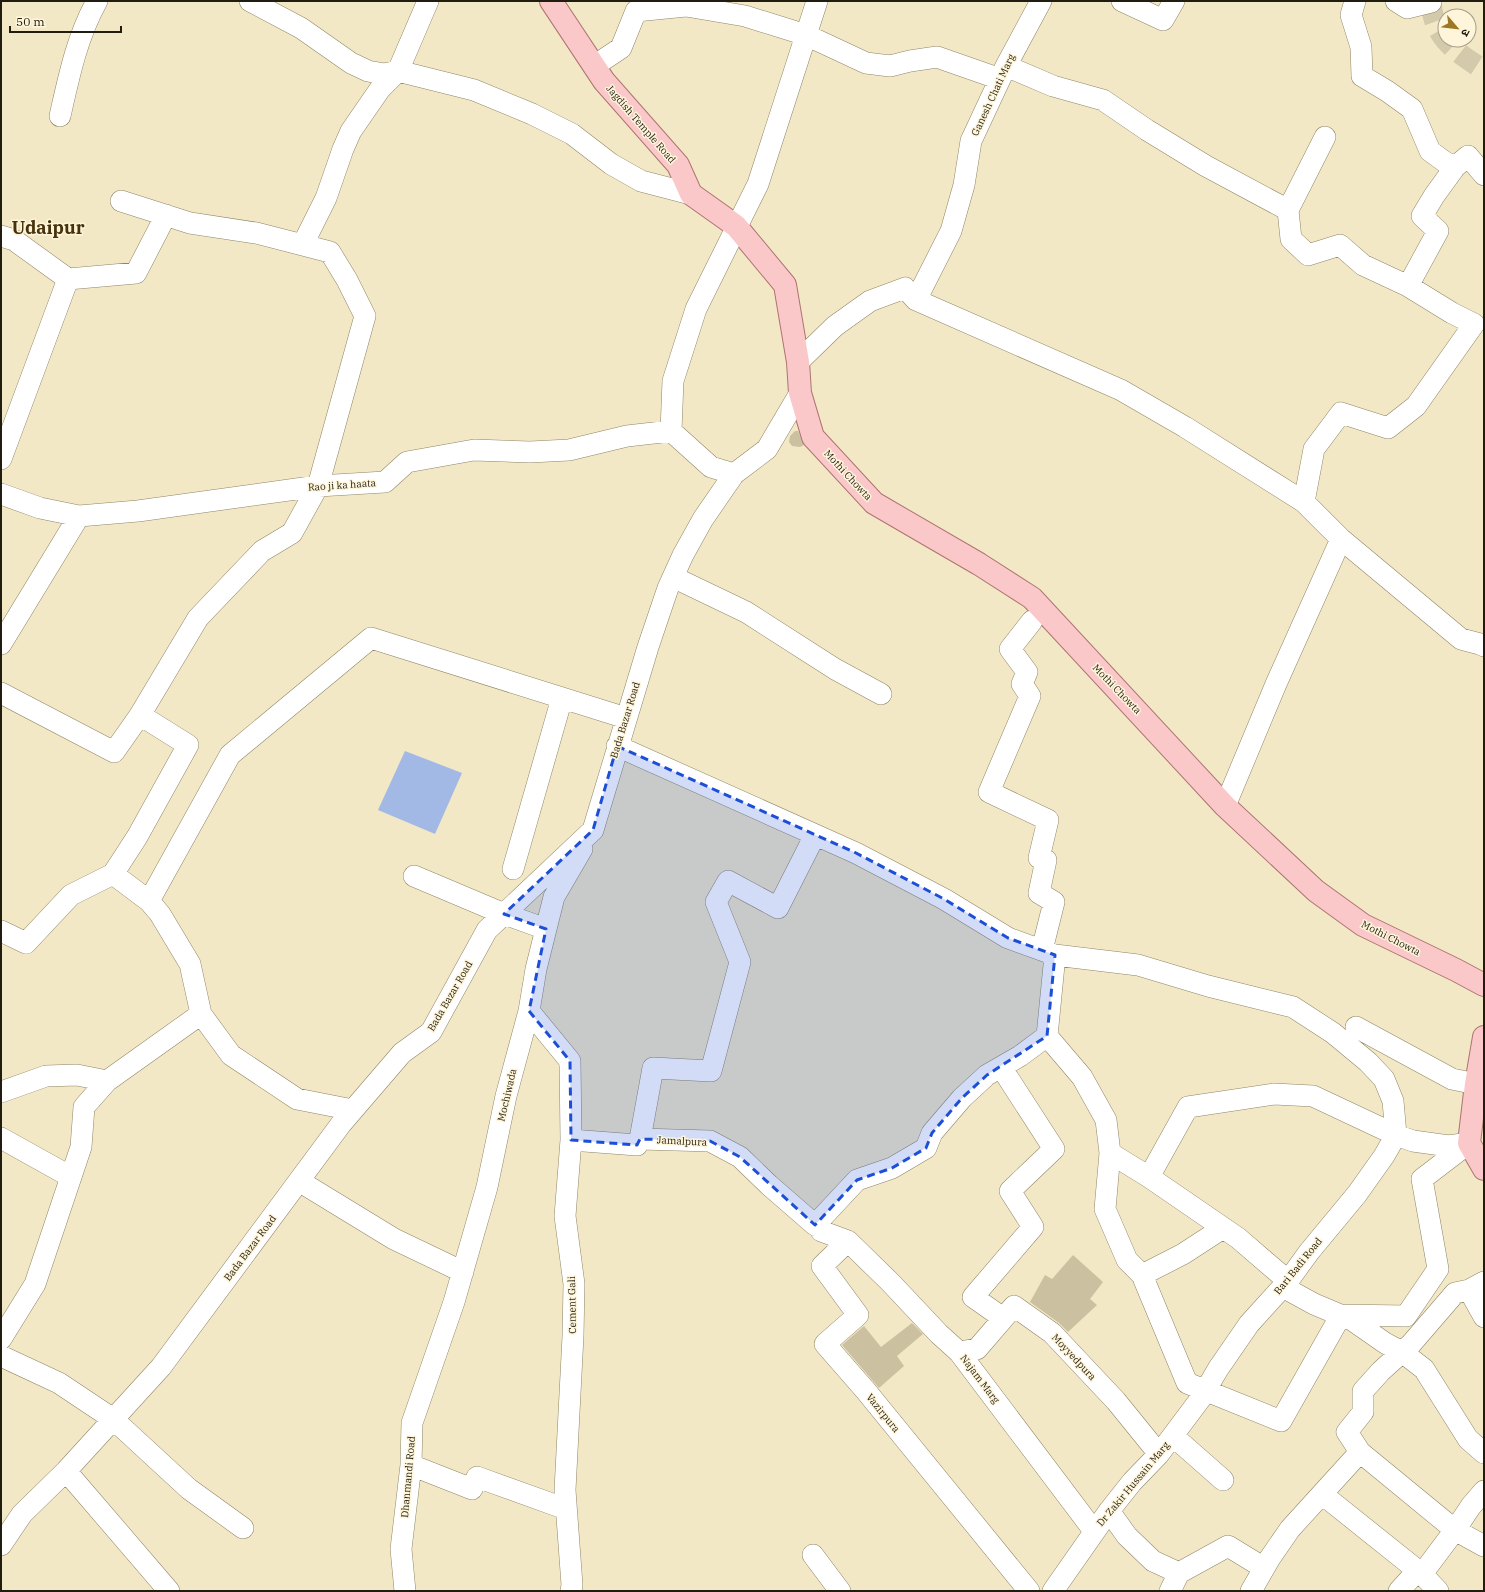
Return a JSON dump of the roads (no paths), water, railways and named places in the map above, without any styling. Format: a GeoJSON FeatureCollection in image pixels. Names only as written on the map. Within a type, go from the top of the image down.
{"type":"FeatureCollection","features":[{"type":"Feature","properties":{"kind":"main road","name":"Jagdish Temple Road"},"geometry":{"type":"LineString","coordinates":[[551,1],[604,81],[678,165],[691,194]]}},
{"type":"Feature","properties":{"kind":"main road"},"geometry":{"type":"LineString","coordinates":[[691,194],[736,226],[785,285],[798,362]]}},
{"type":"Feature","properties":{"kind":"main road","name":"Mothi Chowta"},"geometry":{"type":"LineString","coordinates":[[798,362],[800,393],[813,437],[874,503],[979,564],[1032,598],[1225,806],[1316,891],[1363,925],[1484,985]]}},
{"type":"Feature","properties":{"kind":"main road"},"geometry":{"type":"LineString","coordinates":[[1484,1038],[1476,1084],[1470,1143],[1484,1169]]}},
{"type":"Feature","properties":{"kind":"street"},"geometry":{"type":"LineString","coordinates":[[60,116],[76,48],[97,1]]}},
{"type":"Feature","properties":{"kind":"street"},"geometry":{"type":"LineString","coordinates":[[250,1],[301,28],[356,66],[384,74],[398,71],[474,90],[532,114],[572,134],[611,164],[641,182],[691,194]]}},
{"type":"Feature","properties":{"kind":"street"},"geometry":{"type":"LineString","coordinates":[[303,244],[326,198],[343,149],[351,131],[380,89],[398,71],[428,1]]}},
{"type":"Feature","properties":{"kind":"street"},"geometry":{"type":"LineString","coordinates":[[734,474],[711,467],[671,432],[673,381],[696,309],[758,184],[818,1]]}},
{"type":"Feature","properties":{"kind":"street","name":"Ganesh Chati Marg"},"geometry":{"type":"LineString","coordinates":[[916,300],[951,231],[964,185],[971,141],[1003,72],[1041,1]]}},
{"type":"Feature","properties":{"kind":"street"},"geometry":{"type":"LineString","coordinates":[[1122,1],[1163,20],[1174,1]]}},
{"type":"Feature","properties":{"kind":"street"},"geometry":{"type":"LineString","coordinates":[[1355,1],[1351,15],[1361,47],[1362,76],[1387,91],[1412,109],[1430,151],[1445,162],[1455,166]]}},
{"type":"Feature","properties":{"kind":"street"},"geometry":{"type":"LineString","coordinates":[[1396,1],[1407,8],[1431,2]]}},
{"type":"Feature","properties":{"kind":"street"},"geometry":{"type":"LineString","coordinates":[[594,66],[621,48],[636,6],[686,6],[745,16],[806,35],[866,63],[890,66],[937,57],[1003,72],[1103,100],[1147,130],[1206,166],[1288,210]]}},
{"type":"Feature","properties":{"kind":"street"},"geometry":{"type":"LineString","coordinates":[[1304,502],[1314,450],[1341,413],[1388,428],[1416,406],[1474,324],[1452,313],[1408,286],[1363,265],[1340,245],[1308,255],[1292,239],[1288,210],[1325,137]]}},
{"type":"Feature","properties":{"kind":"street"},"geometry":{"type":"LineString","coordinates":[[1408,286],[1438,231],[1422,216],[1434,196],[1455,166],[1468,156],[1484,175]]}},
{"type":"Feature","properties":{"kind":"street"},"geometry":{"type":"LineString","coordinates":[[1,693],[114,752],[140,715],[198,618],[262,551],[292,534],[318,486],[365,316],[347,280],[330,252],[256,233],[190,223],[121,201]]}},
{"type":"Feature","properties":{"kind":"street"},"geometry":{"type":"LineString","coordinates":[[1,236],[14,240],[68,279],[136,273],[166,215]]}},
{"type":"Feature","properties":{"kind":"street"},"geometry":{"type":"LineString","coordinates":[[1,459],[68,279]]}},
{"type":"Feature","properties":{"kind":"street"},"geometry":{"type":"LineString","coordinates":[[798,362],[835,326],[870,301],[905,288],[916,300],[1121,390],[1185,427],[1304,502],[1341,539],[1461,639],[1484,646]]}},
{"type":"Feature","properties":{"kind":"street","name":"Bada Bazar Road"},"geometry":{"type":"LineString","coordinates":[[1,1545],[22,1514],[66,1471],[161,1367],[299,1181],[354,1110],[402,1053],[430,1032],[487,930],[593,830],[617,746],[668,588],[703,519],[734,474],[767,449],[800,393]]}},
{"type":"Feature","properties":{"kind":"street","name":"Rao ji ka haata"},"geometry":{"type":"LineString","coordinates":[[1,494],[40,508],[79,516],[138,511],[318,486],[385,482],[407,462],[474,450],[530,452],[569,450],[627,436],[671,432]]}},
{"type":"Feature","properties":{"kind":"street"},"geometry":{"type":"LineString","coordinates":[[1,644],[79,516]]}},
{"type":"Feature","properties":{"kind":"street"},"geometry":{"type":"LineString","coordinates":[[1225,806],[1276,684],[1341,539]]}},
{"type":"Feature","properties":{"kind":"street"},"geometry":{"type":"LineString","coordinates":[[673,578],[746,612],[835,669],[881,694]]}},
{"type":"Feature","properties":{"kind":"street"},"geometry":{"type":"LineString","coordinates":[[1032,621],[1010,649],[1027,672],[1022,684],[1030,696],[989,792],[1048,820],[1039,858],[1046,860],[1039,892],[1054,902],[1049,953],[1047,1036],[1082,1077],[1106,1120],[1110,1153],[1105,1209],[1127,1260],[1142,1275],[1187,1383],[1204,1394],[1281,1421],[1341,1315]]}},
{"type":"Feature","properties":{"kind":"street"},"geometry":{"type":"LineString","coordinates":[[149,902],[230,755],[371,638],[626,718]]}},
{"type":"Feature","properties":{"kind":"street"},"geometry":{"type":"LineString","coordinates":[[513,869],[562,698]]}},
{"type":"Feature","properties":{"kind":"street"},"geometry":{"type":"LineString","coordinates":[[1,931],[26,943],[71,895],[113,874],[137,837],[188,745],[140,715]]}},
{"type":"Feature","properties":{"kind":"street"},"geometry":{"type":"LineString","coordinates":[[617,746],[856,853],[944,899],[1008,938],[1049,953],[1138,964],[1208,986],[1293,1007],[1333,1033],[1368,1062],[1384,1079],[1393,1101],[1396,1135]]}},
{"type":"Feature","properties":{"kind":"street","name":"Mochiwada"},"geometry":{"type":"LineString","coordinates":[[432,1366],[463,1272],[487,1187],[506,1096],[529,1011],[536,969],[554,897],[593,830]]}},
{"type":"Feature","properties":{"kind":"street"},"geometry":{"type":"LineString","coordinates":[[640,1139],[654,1068],[711,1071],[740,962],[716,902],[728,881],[778,908],[815,835]]}},
{"type":"Feature","properties":{"kind":"street"},"geometry":{"type":"LineString","coordinates":[[113,874],[149,902],[160,914],[190,964],[201,1014],[231,1055],[297,1098],[354,1110]]}},
{"type":"Feature","properties":{"kind":"street"},"geometry":{"type":"LineString","coordinates":[[414,876],[546,930]]}},
{"type":"Feature","properties":{"kind":"street","name":"Cement Gali"},"geometry":{"type":"LineString","coordinates":[[529,1011],[570,1061],[571,1140],[564,1216],[574,1284],[573,1336],[565,1490],[572,1585],[571,1591]]}},
{"type":"Feature","properties":{"kind":"street"},"geometry":{"type":"LineString","coordinates":[[1,1338],[35,1284],[81,1147],[84,1107],[107,1081],[201,1014]]}},
{"type":"Feature","properties":{"kind":"street"},"geometry":{"type":"LineString","coordinates":[[1356,1027],[1452,1079],[1476,1084]]}},
{"type":"Feature","properties":{"kind":"street"},"geometry":{"type":"LineString","coordinates":[[818,1228],[857,1180],[892,1168],[926,1148],[932,1133],[962,1098],[987,1075],[1047,1036]]}},
{"type":"Feature","properties":{"kind":"street"},"geometry":{"type":"LineString","coordinates":[[1001,1067],[1054,1149],[1010,1191],[1033,1227],[973,1297],[1003,1318]]}},
{"type":"Feature","properties":{"kind":"street"},"geometry":{"type":"LineString","coordinates":[[1,1092],[46,1076],[77,1075],[107,1081]]}},
{"type":"Feature","properties":{"kind":"street"},"geometry":{"type":"LineString","coordinates":[[1150,1176],[1188,1107],[1274,1094],[1314,1096],[1396,1135],[1413,1141],[1449,1146],[1470,1143]]}},
{"type":"Feature","properties":{"kind":"street","name":"Bari Badi Road"},"geometry":{"type":"LineString","coordinates":[[1204,1394],[1218,1369],[1249,1324],[1285,1284],[1309,1252],[1357,1194],[1384,1156],[1396,1135]]}},
{"type":"Feature","properties":{"kind":"street"},"geometry":{"type":"LineString","coordinates":[[1,1138],[71,1177]]}},
{"type":"Feature","properties":{"kind":"street","name":"Jamalpura"},"geometry":{"type":"LineString","coordinates":[[571,1140],[637,1145],[640,1139],[710,1140],[740,1157],[769,1186],[818,1228],[848,1241]]}},
{"type":"Feature","properties":{"kind":"street"},"geometry":{"type":"LineString","coordinates":[[1341,1315],[1406,1316],[1438,1269],[1422,1179],[1470,1143]]}},
{"type":"Feature","properties":{"kind":"street"},"geometry":{"type":"LineString","coordinates":[[1110,1153],[1150,1176],[1238,1238],[1285,1284],[1314,1304],[1352,1320],[1385,1344],[1402,1352],[1424,1370],[1468,1439],[1484,1453]]}},
{"type":"Feature","properties":{"kind":"street"},"geometry":{"type":"LineString","coordinates":[[299,1181],[394,1239],[463,1272]]}},
{"type":"Feature","properties":{"kind":"street"},"geometry":{"type":"LineString","coordinates":[[1142,1275],[1183,1254],[1223,1228]]}},
{"type":"Feature","properties":{"kind":"street","name":"Najam Marg"},"geometry":{"type":"LineString","coordinates":[[848,1241],[891,1283],[939,1334],[959,1352],[1094,1531]]}},
{"type":"Feature","properties":{"kind":"street","name":"Vazirpura"},"geometry":{"type":"LineString","coordinates":[[848,1241],[822,1266],[858,1315],[825,1344],[866,1391],[1029,1591]]}},
{"type":"Feature","properties":{"kind":"street"},"geometry":{"type":"LineString","coordinates":[[1484,1317],[1476,1286],[1455,1293],[1411,1344],[1381,1371],[1363,1391],[1363,1412],[1347,1432],[1360,1452],[1455,1530],[1484,1546]]}},
{"type":"Feature","properties":{"kind":"street","name":"Moyyedpura"},"geometry":{"type":"LineString","coordinates":[[959,1352],[976,1349],[1014,1306],[1052,1333],[1116,1401],[1159,1454]]}},
{"type":"Feature","properties":{"kind":"street"},"geometry":{"type":"LineString","coordinates":[[1,1356],[59,1383],[113,1419],[188,1489],[243,1528]]}},
{"type":"Feature","properties":{"kind":"street","name":"Dhanmandi Road"},"geometry":{"type":"LineString","coordinates":[[405,1591],[401,1549],[411,1466],[412,1423],[432,1366]]}},
{"type":"Feature","properties":{"kind":"street","name":"Dr Zakir Hussain Marg"},"geometry":{"type":"LineString","coordinates":[[1053,1591],[1109,1511],[1132,1482],[1159,1454],[1204,1394]]}},
{"type":"Feature","properties":{"kind":"street"},"geometry":{"type":"LineString","coordinates":[[1173,1436],[1223,1480]]}},
{"type":"Feature","properties":{"kind":"street"},"geometry":{"type":"LineString","coordinates":[[1251,1591],[1264,1568],[1290,1530],[1360,1452]]}},
{"type":"Feature","properties":{"kind":"street"},"geometry":{"type":"LineString","coordinates":[[411,1466],[472,1489],[477,1477],[566,1509]]}},
{"type":"Feature","properties":{"kind":"street"},"geometry":{"type":"LineString","coordinates":[[66,1471],[169,1591]]}},
{"type":"Feature","properties":{"kind":"street"},"geometry":{"type":"LineString","coordinates":[[1399,1591],[1420,1572],[1455,1530],[1471,1506],[1484,1491]]}},
{"type":"Feature","properties":{"kind":"street"},"geometry":{"type":"LineString","coordinates":[[1322,1494],[1420,1572],[1438,1591]]}},
{"type":"Feature","properties":{"kind":"street"},"geometry":{"type":"LineString","coordinates":[[1109,1511],[1127,1536],[1174,1582],[1228,1546],[1264,1568]]}},
{"type":"Feature","properties":{"kind":"street"},"geometry":{"type":"LineString","coordinates":[[813,1555],[840,1591]]}},
{"type":"Feature","properties":{"kind":"water"},"geometry":{"type":"Polygon","coordinates":[[[405,751],[462,773],[435,834],[378,810],[405,751]]]}},
{"type":"Feature","properties":{"kind":"tunnel"},"geometry":{"type":"LineString","coordinates":[[1431,1],[1436,25],[1441,34],[1455,50],[1484,70]]}},
{"type":"Feature","properties":{"kind":"district","name":"Udaipur"},"geometry":{"type":"Point","coordinates":[48,227]}}]}
